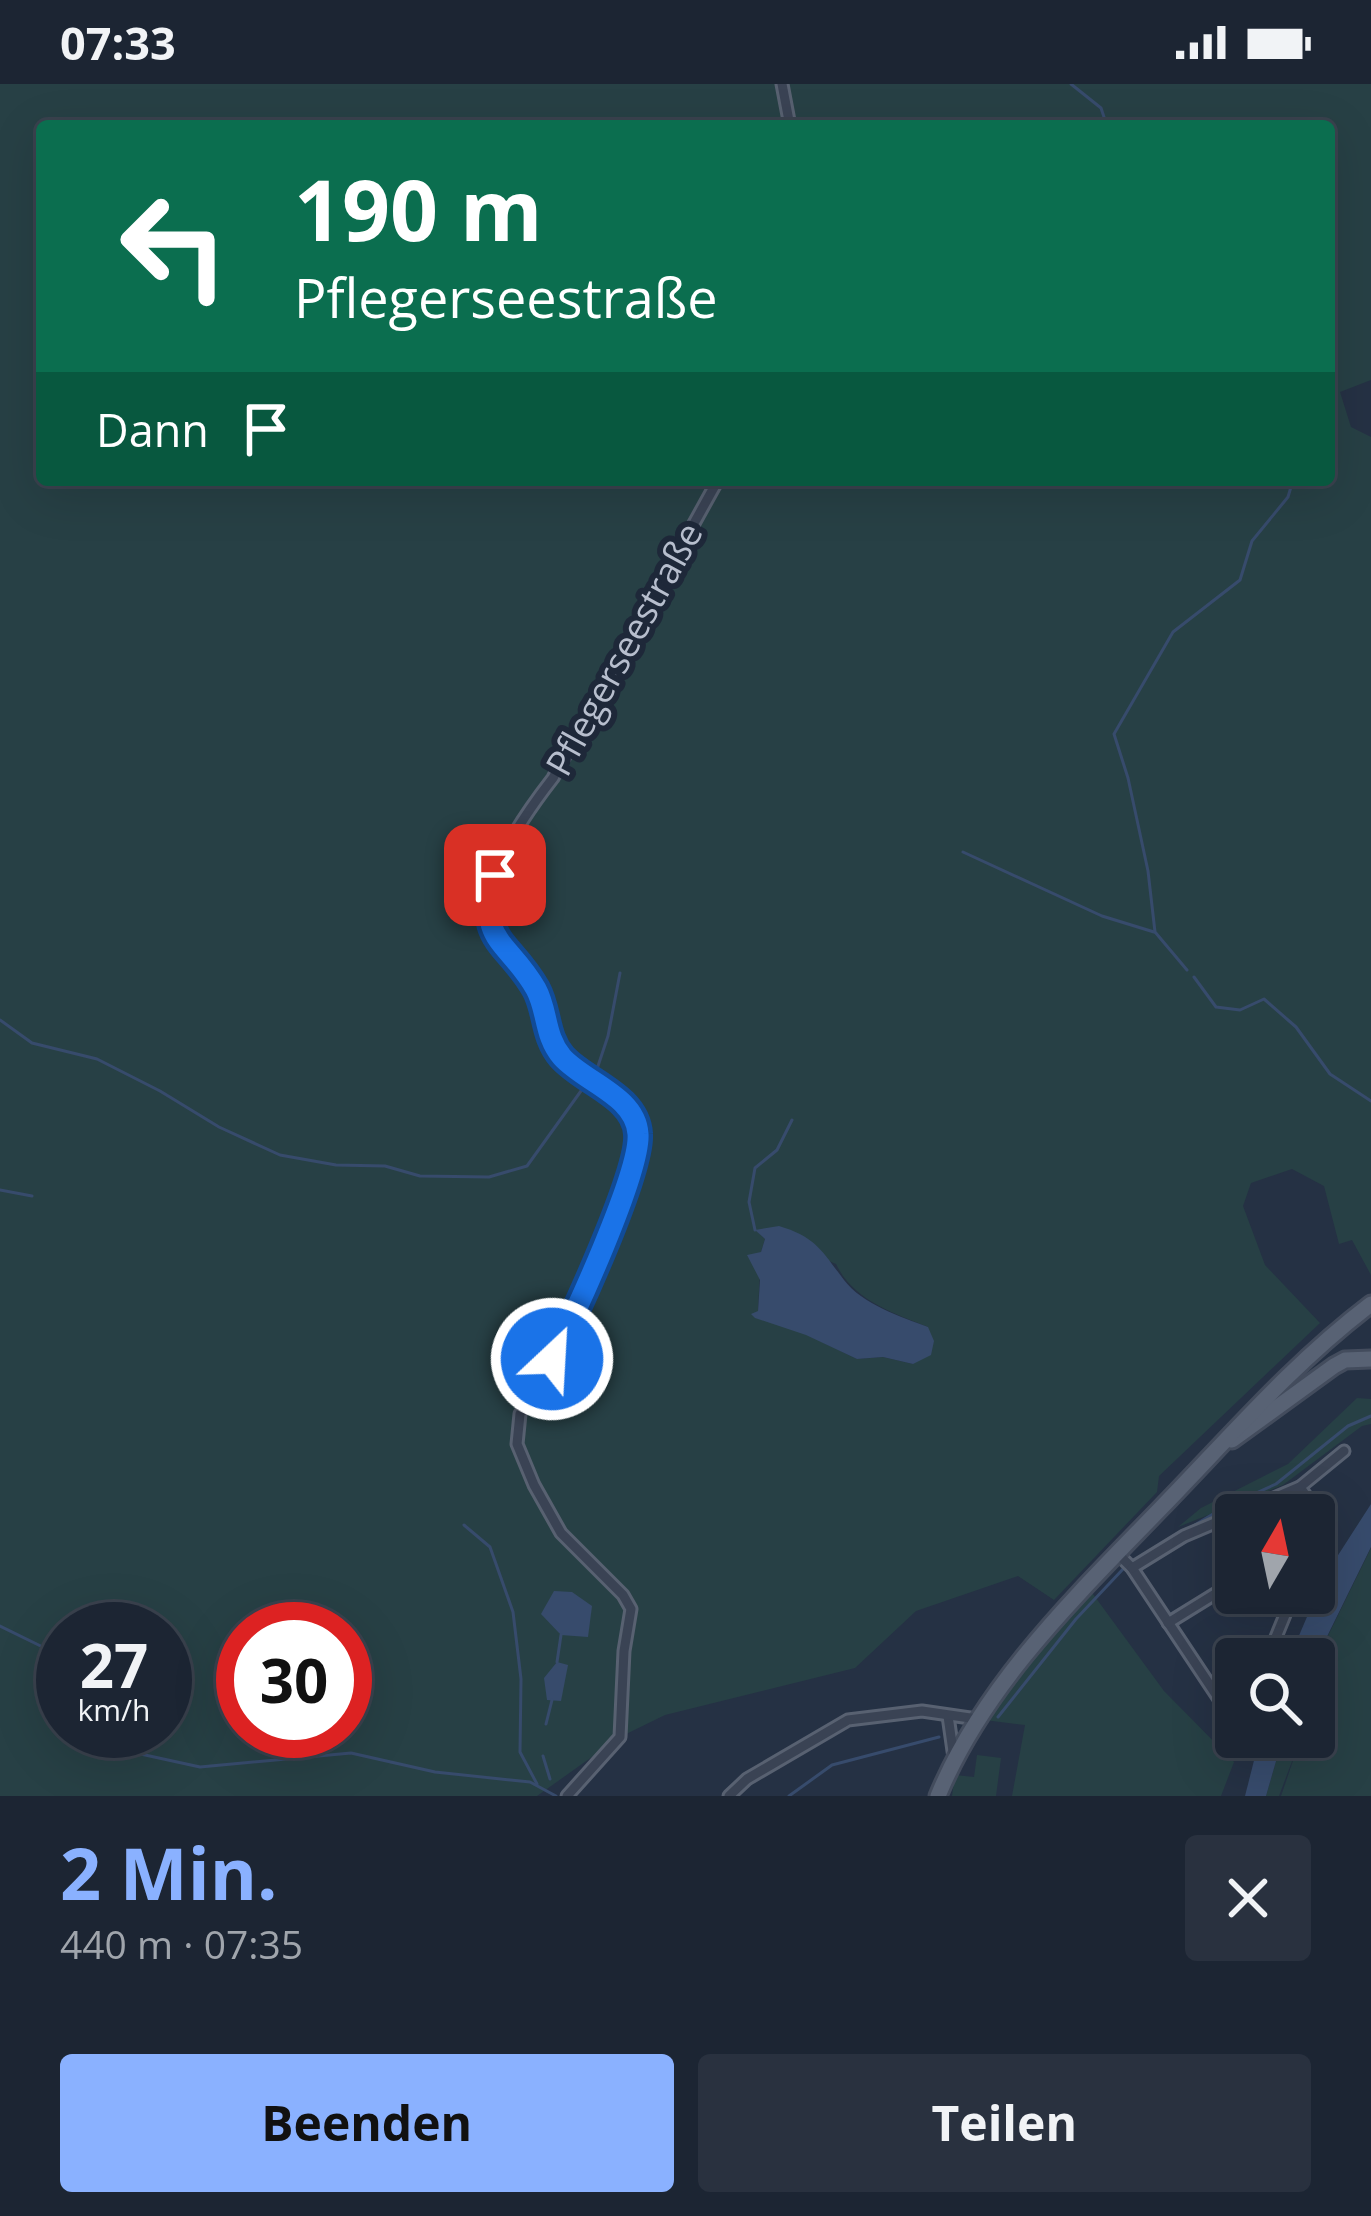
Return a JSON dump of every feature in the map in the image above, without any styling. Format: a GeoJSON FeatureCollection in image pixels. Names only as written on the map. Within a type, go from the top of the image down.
{"type":"FeatureCollection","features":[{"type":"Feature","properties":{"kind":"main road"},"geometry":{"type":"LineString","coordinates":[[938,1796],[977,1719],[1116,1552],[1282,1378],[1371,1304]]}},
{"type":"Feature","properties":{"kind":"main road"},"geometry":{"type":"LineString","coordinates":[[1208,1456],[1334,1366],[1345,1360],[1371,1359]]}},
{"type":"Feature","properties":{"kind":"street"},"geometry":{"type":"LineString","coordinates":[[782,84],[789,120]]}},
{"type":"Feature","properties":{"kind":"street","name":"Pflegerseestraße"},"geometry":{"type":"LineString","coordinates":[[567,1796],[620,1738],[631,1609],[597,1566],[561,1533],[517,1444],[520,1414],[564,1337],[619,1202],[638,1132],[625,1106],[555,1048],[535,988],[492,934],[490,892],[526,812],[554,778],[715,486]]}},
{"type":"Feature","properties":{"kind":"street"},"geometry":{"type":"LineString","coordinates":[[1132,1568],[1184,1536],[1300,1487],[1344,1451]]}},
{"type":"Feature","properties":{"kind":"street"},"geometry":{"type":"LineString","coordinates":[[1300,1487],[1305,1494]]}},
{"type":"Feature","properties":{"kind":"street"},"geometry":{"type":"LineString","coordinates":[[1116,1552],[1132,1568],[1215,1693]]}},
{"type":"Feature","properties":{"kind":"street"},"geometry":{"type":"LineString","coordinates":[[1168,1623],[1215,1594]]}},
{"type":"Feature","properties":{"kind":"street"},"geometry":{"type":"LineString","coordinates":[[729,1796],[764,1768],[848,1720],[922,1712],[977,1719]]}},
{"type":"Feature","properties":{"kind":"street"},"geometry":{"type":"LineString","coordinates":[[948,1716],[954,1759]]}},
{"type":"Feature","properties":{"kind":"green space"},"geometry":{"type":"Polygon","coordinates":[[[0,84],[1371,84],[1371,380],[1340,392],[1351,427],[1371,437],[1371,1275],[1352,1240],[1339,1244],[1324,1186],[1292,1169],[1251,1183],[1243,1206],[1265,1265],[1320,1323],[1159,1476],[1157,1492],[1054,1600],[1018,1576],[916,1611],[855,1668],[665,1715],[620,1737],[537,1796],[0,1796],[0,84]],[[757,1231],[765,1239],[758,1311],[857,1359],[883,1357],[913,1364],[928,1327],[863,1296],[836,1264],[757,1231]]]}},
{"type":"Feature","properties":{"kind":"green space"},"geometry":{"type":"Polygon","coordinates":[[[1357,1398],[1371,1399],[1371,1424],[1283,1485],[1260,1494],[1229,1494],[1288,1464],[1357,1398]]]}},
{"type":"Feature","properties":{"kind":"green space"},"geometry":{"type":"Polygon","coordinates":[[[1215,1501],[1215,1512],[1178,1527],[1215,1501]]]}},
{"type":"Feature","properties":{"kind":"green space"},"geometry":{"type":"Polygon","coordinates":[[[1371,1548],[1371,1796],[1281,1796],[1294,1758],[1335,1758],[1335,1638],[1327,1638],[1371,1548]]]}},
{"type":"Feature","properties":{"kind":"green space"},"geometry":{"type":"Polygon","coordinates":[[[1090,1590],[1164,1691],[1215,1743],[1215,1758],[1234,1762],[1221,1796],[1012,1796],[1025,1725],[977,1719],[1090,1590]]]}},
{"type":"Feature","properties":{"kind":"green space"},"geometry":{"type":"Polygon","coordinates":[[[977,1755],[1001,1758],[996,1796],[952,1796],[955,1775],[974,1777],[977,1755]]]}},
{"type":"Feature","properties":{"kind":"green space"},"geometry":{"type":"Polygon","coordinates":[[[1277,1758],[1293,1758],[1279,1796],[1266,1796],[1277,1758]]]}},
{"type":"Feature","properties":{"kind":"water"},"geometry":{"type":"Polygon","coordinates":[[[779,1226],[817,1246],[861,1296],[928,1327],[934,1341],[931,1355],[913,1364],[883,1357],[857,1359],[755,1318],[751,1314],[758,1311],[760,1280],[747,1255],[761,1252],[765,1239],[755,1230],[779,1226]]]}},
{"type":"Feature","properties":{"kind":"water"},"geometry":{"type":"Polygon","coordinates":[[[1371,1504],[1371,1547],[1326,1638],[1298,1638],[1308,1614],[1335,1614],[1335,1560],[1371,1504]]]}},
{"type":"Feature","properties":{"kind":"water"},"geometry":{"type":"Polygon","coordinates":[[[554,1591],[572,1592],[592,1606],[588,1637],[561,1635],[541,1614],[554,1591]]]}},
{"type":"Feature","properties":{"kind":"water"},"geometry":{"type":"Polygon","coordinates":[[[557,1662],[568,1665],[561,1701],[547,1700],[544,1678],[557,1662]]]}},
{"type":"Feature","properties":{"kind":"water"},"geometry":{"type":"Polygon","coordinates":[[[1255,1758],[1277,1758],[1266,1796],[1245,1796],[1255,1758]]]}},
{"type":"Feature","properties":{"kind":"waterway"},"geometry":{"type":"LineString","coordinates":[[1071,84],[1101,108],[1105,120]]}},
{"type":"Feature","properties":{"kind":"waterway"},"geometry":{"type":"LineString","coordinates":[[1187,970],[1155,932],[1148,871],[1114,734],[1173,632],[1240,580],[1252,541],[1288,497],[1291,486]]}},
{"type":"Feature","properties":{"kind":"waterway"},"geometry":{"type":"LineString","coordinates":[[963,852],[1102,916],[1154,932]]}},
{"type":"Feature","properties":{"kind":"waterway"},"geometry":{"type":"LineString","coordinates":[[596,1072],[620,973]]}},
{"type":"Feature","properties":{"kind":"waterway"},"geometry":{"type":"LineString","coordinates":[[1194,977],[1216,1007],[1240,1010],[1264,999],[1296,1027],[1330,1074],[1371,1101]]}},
{"type":"Feature","properties":{"kind":"waterway"},"geometry":{"type":"LineString","coordinates":[[0,1020],[32,1043],[97,1059],[280,1155],[336,1165],[385,1166],[420,1176],[489,1177],[527,1166],[586,1084]]}},
{"type":"Feature","properties":{"kind":"waterway"},"geometry":{"type":"LineString","coordinates":[[755,1230],[749,1202],[755,1168],[777,1150],[792,1120]]}},
{"type":"Feature","properties":{"kind":"waterway"},"geometry":{"type":"LineString","coordinates":[[0,1190],[32,1196]]}},
{"type":"Feature","properties":{"kind":"waterway"},"geometry":{"type":"LineString","coordinates":[[1135,1561],[1223,1508],[1276,1484],[1348,1426],[1371,1416]]}},
{"type":"Feature","properties":{"kind":"waterway"},"geometry":{"type":"LineString","coordinates":[[464,1525],[490,1547],[513,1612],[521,1679],[520,1752],[537,1784]]}},
{"type":"Feature","properties":{"kind":"waterway"},"geometry":{"type":"LineString","coordinates":[[998,1717],[1076,1619],[1124,1568]]}},
{"type":"Feature","properties":{"kind":"waterway"},"geometry":{"type":"LineString","coordinates":[[0,1626],[36,1644]]}},
{"type":"Feature","properties":{"kind":"waterway"},"geometry":{"type":"LineString","coordinates":[[557,1662],[561,1635]]}},
{"type":"Feature","properties":{"kind":"waterway"},"geometry":{"type":"LineString","coordinates":[[546,1724],[552,1700]]}},
{"type":"Feature","properties":{"kind":"waterway"},"geometry":{"type":"LineString","coordinates":[[789,1796],[832,1765],[939,1737]]}},
{"type":"Feature","properties":{"kind":"waterway"},"geometry":{"type":"LineString","coordinates":[[159,1758],[200,1767],[351,1753],[435,1772],[530,1782],[556,1796]]}},
{"type":"Feature","properties":{"kind":"waterway"},"geometry":{"type":"LineString","coordinates":[[543,1756],[550,1779]]}},
{"type":"Feature","properties":{"kind":"route"},"geometry":{"type":"LineString","coordinates":[[495,875],[489,908],[492,934],[535,988],[555,1048],[576,1070],[619,1100],[638,1132],[619,1202],[552,1359]]}}]}
